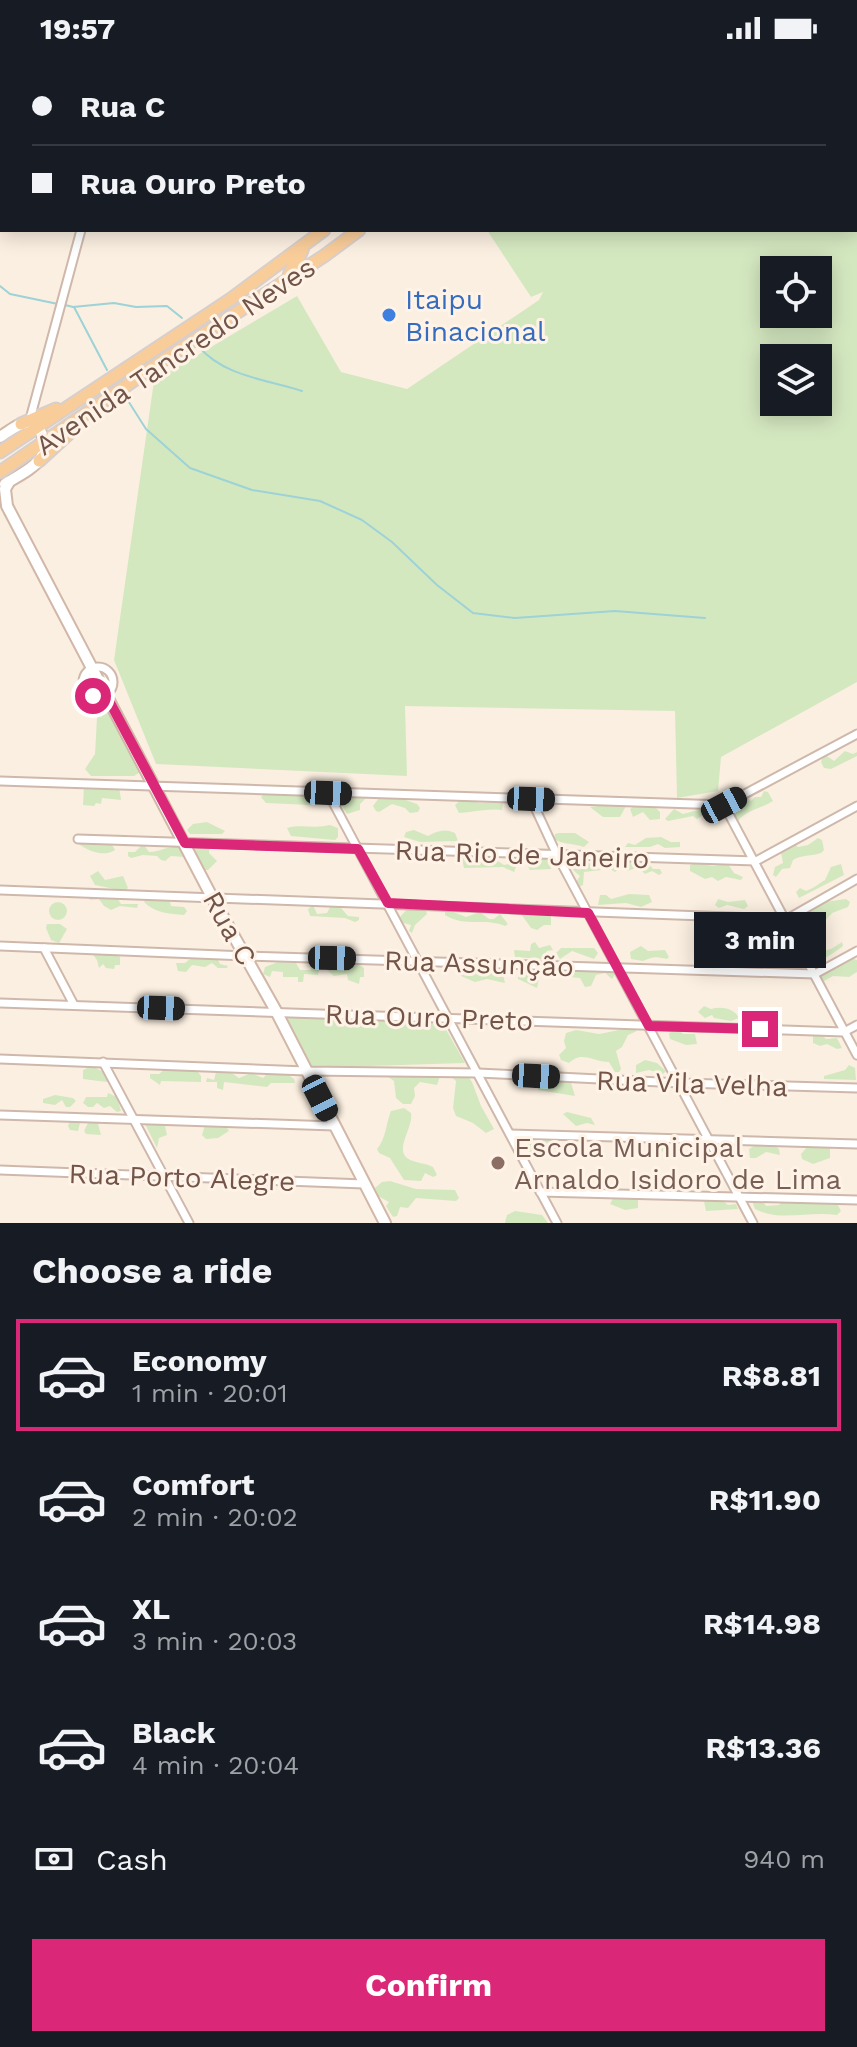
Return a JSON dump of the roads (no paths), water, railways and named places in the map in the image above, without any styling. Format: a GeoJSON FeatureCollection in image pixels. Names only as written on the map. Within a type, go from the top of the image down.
{"type":"FeatureCollection","features":[{"type":"Feature","properties":{"kind":"main road","name":"Avenida Tancredo Neves"},"geometry":{"type":"LineString","coordinates":[[3,481],[44,441],[356,232]]}},
{"type":"Feature","properties":{"kind":"main road","name":"Avenida Tancredo Neves"},"geometry":{"type":"LineString","coordinates":[[0,452],[29,423],[96,388],[231,299],[320,233]]}},
{"type":"Feature","properties":{"kind":"main road"},"geometry":{"type":"LineString","coordinates":[[320,233],[329,252]]}},
{"type":"Feature","properties":{"kind":"main road"},"geometry":{"type":"LineString","coordinates":[[289,277],[303,246]]}},
{"type":"Feature","properties":{"kind":"main road"},"geometry":{"type":"LineString","coordinates":[[39,461],[102,402]]}},
{"type":"Feature","properties":{"kind":"street"},"geometry":{"type":"LineString","coordinates":[[0,437],[29,423],[80,232]]}},
{"type":"Feature","properties":{"kind":"street"},"geometry":{"type":"LineString","coordinates":[[3,481],[39,461],[44,453],[44,441],[29,423]]}},
{"type":"Feature","properties":{"kind":"street","name":"Rua C"},"geometry":{"type":"LineString","coordinates":[[3,481],[4,504],[213,899],[276,1011],[385,1223]]}},
{"type":"Feature","properties":{"kind":"street"},"geometry":{"type":"LineString","coordinates":[[93,668],[83,679],[85,690],[93,696],[106,695]]}},
{"type":"Feature","properties":{"kind":"street"},"geometry":{"type":"LineString","coordinates":[[0,781],[724,805],[857,734]]}},
{"type":"Feature","properties":{"kind":"street"},"geometry":{"type":"LineString","coordinates":[[328,793],[557,1223]]}},
{"type":"Feature","properties":{"kind":"street"},"geometry":{"type":"LineString","coordinates":[[531,799],[557,855],[753,1223]]}},
{"type":"Feature","properties":{"kind":"street"},"geometry":{"type":"LineString","coordinates":[[724,805],[857,1055]]}},
{"type":"Feature","properties":{"kind":"street"},"geometry":{"type":"LineString","coordinates":[[756,861],[857,806]]}},
{"type":"Feature","properties":{"kind":"street","name":"Rua Rio de Janeiro"},"geometry":{"type":"LineString","coordinates":[[78,839],[756,861]]}},
{"type":"Feature","properties":{"kind":"street"},"geometry":{"type":"LineString","coordinates":[[0,890],[787,919],[857,879]]}},
{"type":"Feature","properties":{"kind":"street","name":"Rua Assunção"},"geometry":{"type":"LineString","coordinates":[[0,946],[815,974]]}},
{"type":"Feature","properties":{"kind":"street"},"geometry":{"type":"LineString","coordinates":[[44,948],[74,1005]]}},
{"type":"Feature","properties":{"kind":"street"},"geometry":{"type":"LineString","coordinates":[[815,974],[857,951]]}},
{"type":"Feature","properties":{"kind":"street","name":"Rua Ouro Preto"},"geometry":{"type":"LineString","coordinates":[[0,1003],[844,1032]]}},
{"type":"Feature","properties":{"kind":"street"},"geometry":{"type":"LineString","coordinates":[[844,1032],[857,1025]]}},
{"type":"Feature","properties":{"kind":"street","name":"Rua Vila Velha"},"geometry":{"type":"LineString","coordinates":[[0,1059],[857,1088]]}},
{"type":"Feature","properties":{"kind":"street"},"geometry":{"type":"LineString","coordinates":[[103,1062],[189,1223]]}},
{"type":"Feature","properties":{"kind":"street"},"geometry":{"type":"LineString","coordinates":[[0,1115],[334,1126]]}},
{"type":"Feature","properties":{"kind":"street"},"geometry":{"type":"LineString","coordinates":[[510,1134],[857,1144]]}},
{"type":"Feature","properties":{"kind":"street","name":"Rua Porto Alegre"},"geometry":{"type":"LineString","coordinates":[[0,1170],[364,1184]]}},
{"type":"Feature","properties":{"kind":"street"},"geometry":{"type":"LineString","coordinates":[[540,1192],[857,1200]]}},
{"type":"Feature","properties":{"kind":"waterway"},"geometry":{"type":"LineString","coordinates":[[0,286],[10,294],[58,304]]}},
{"type":"Feature","properties":{"kind":"waterway"},"geometry":{"type":"LineString","coordinates":[[65,305],[114,303],[136,307],[167,306],[182,318]]}},
{"type":"Feature","properties":{"kind":"waterway"},"geometry":{"type":"LineString","coordinates":[[74,307],[107,370]]}},
{"type":"Feature","properties":{"kind":"waterway"},"geometry":{"type":"LineString","coordinates":[[198,346],[233,371],[302,391]]}},
{"type":"Feature","properties":{"kind":"waterway"},"geometry":{"type":"LineString","coordinates":[[125,396],[146,429],[190,468],[252,490],[320,501],[362,520],[392,542],[437,585],[473,613],[515,618],[615,611],[705,618]]}},
{"type":"Feature","properties":{"kind":"place","name":"Itaipu Binacional"},"geometry":{"type":"Point","coordinates":[389,315]}},
{"type":"Feature","properties":{"kind":"place","name":"Escola Municipal Arnaldo Isidoro de Lima"},"geometry":{"type":"Point","coordinates":[498,1163]}}]}
